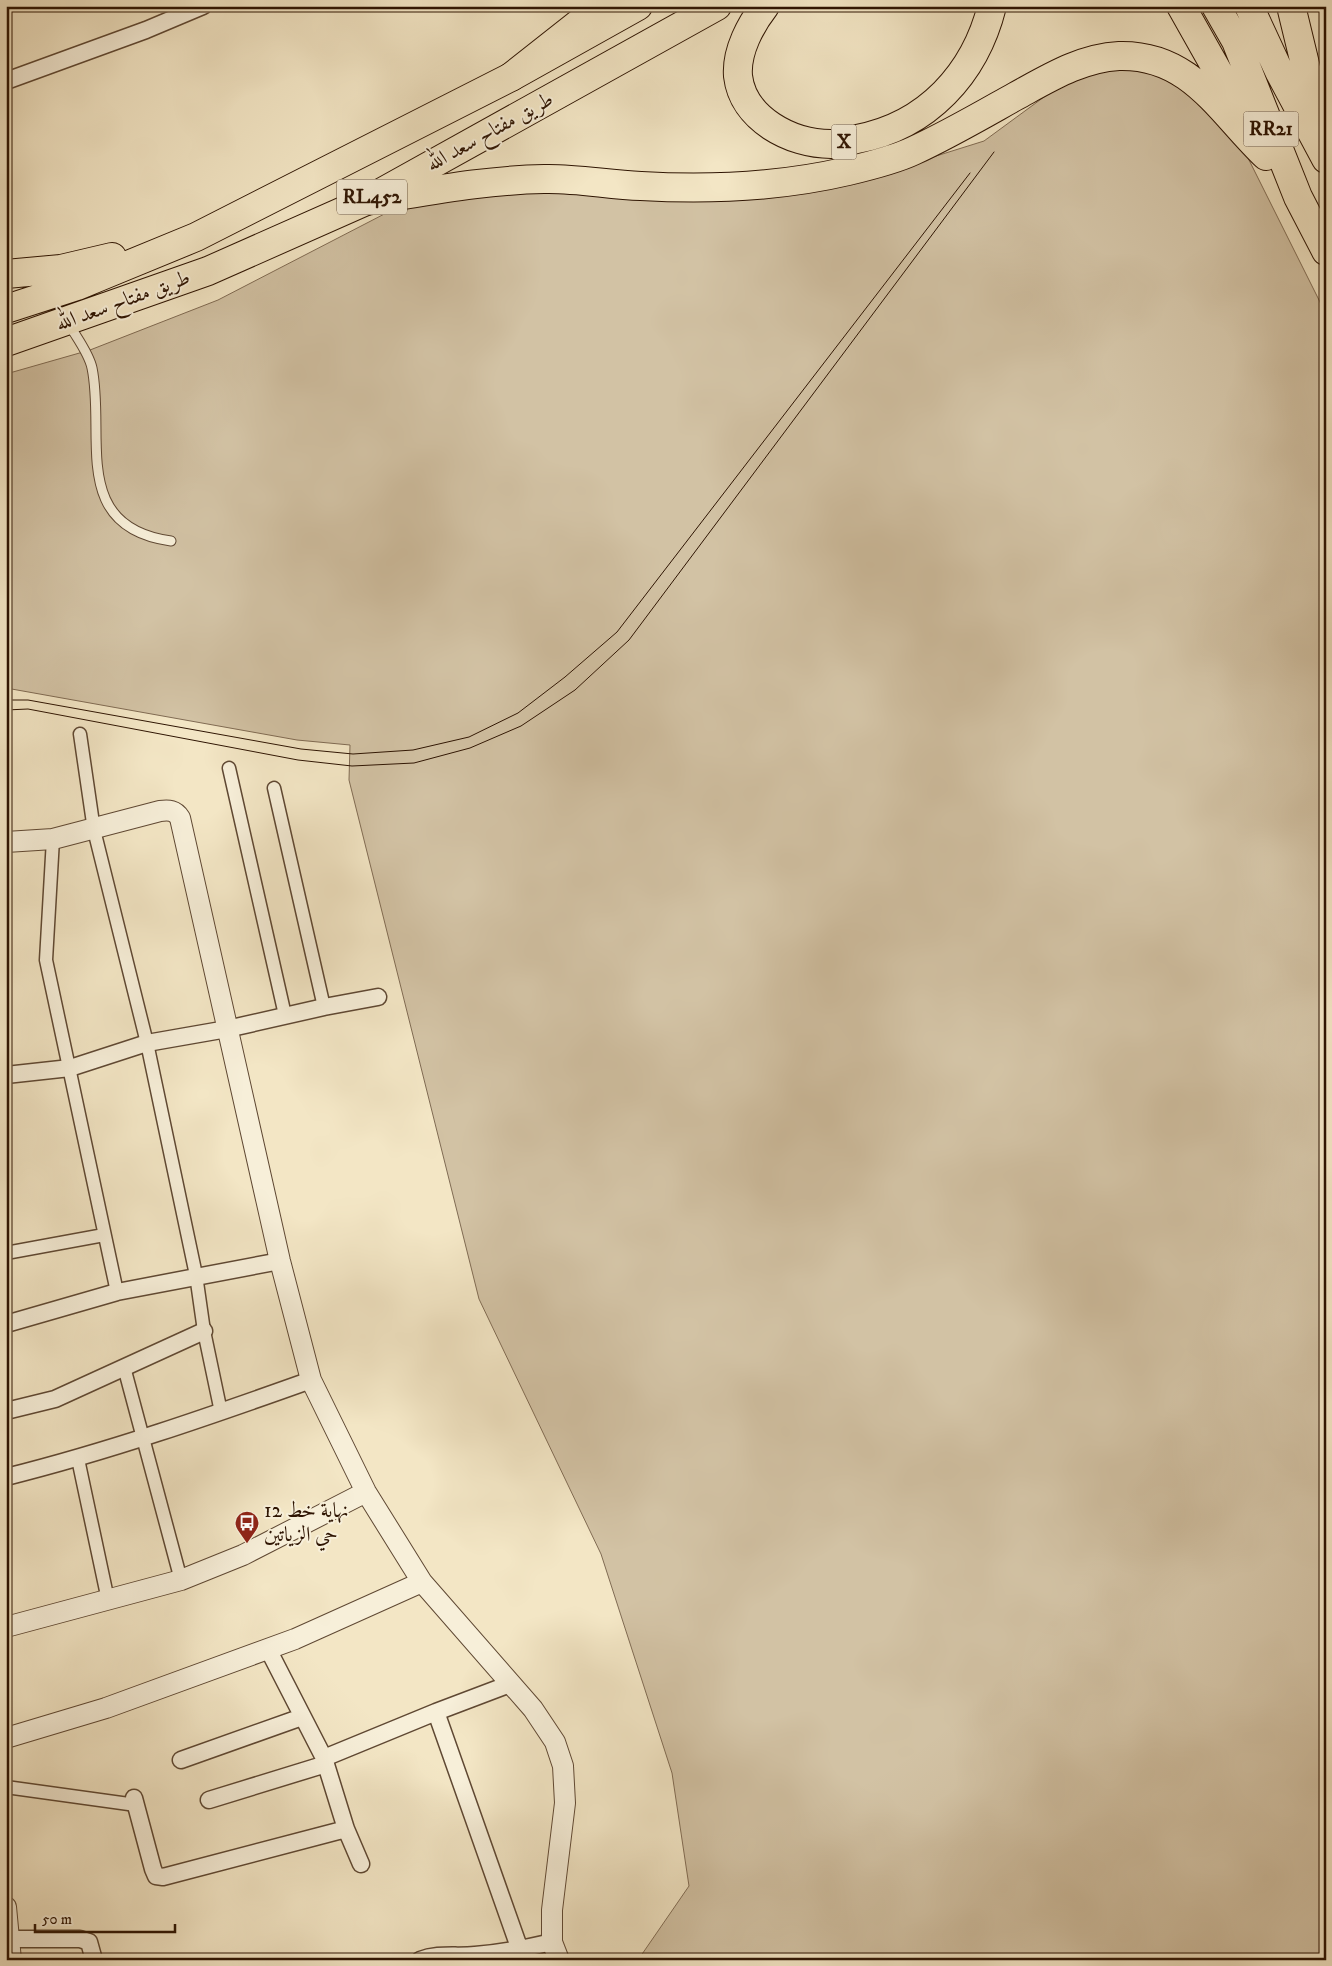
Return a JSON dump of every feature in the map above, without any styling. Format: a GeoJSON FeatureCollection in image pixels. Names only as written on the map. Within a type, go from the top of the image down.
{"type":"FeatureCollection","features":[{"type":"Feature","properties":{"kind":"highway"},"geometry":{"type":"LineString","coordinates":[[511,77],[600,6]]}},
{"type":"Feature","properties":{"kind":"highway","name":"طريق مفتاح سعد الله"},"geometry":{"type":"LineString","coordinates":[[6,309],[77,286],[196,237],[511,77],[638,6]]}},
{"type":"Feature","properties":{"kind":"highway","name":"طريق مفتاح سعد الله"},"geometry":{"type":"LineString","coordinates":[[6,342],[208,271],[366,201],[717,6]]}},
{"type":"Feature","properties":{"kind":"highway","name":"X"},"geometry":{"type":"LineString","coordinates":[[765,6],[756,17],[742,46],[738,76],[748,104],[768,126],[794,138],[831,144],[880,135],[919,116],[962,76],[986,32],[992,6]]}},
{"type":"Feature","properties":{"kind":"highway"},"geometry":{"type":"LineString","coordinates":[[1181,6],[1266,156]]}},
{"type":"Feature","properties":{"kind":"highway","name":"RR21"},"geometry":{"type":"LineString","coordinates":[[1216,6],[1236,41],[1298,197],[1326,251]]}},
{"type":"Feature","properties":{"kind":"highway","name":"RR21"},"geometry":{"type":"LineString","coordinates":[[1249,6],[1280,73],[1326,159]]}},
{"type":"Feature","properties":{"kind":"highway"},"geometry":{"type":"LineString","coordinates":[[1291,6],[1326,149]]}},
{"type":"Feature","properties":{"kind":"highway"},"geometry":{"type":"LineString","coordinates":[[366,201],[485,182],[546,179],[641,186],[712,188],[770,185],[838,173],[911,152],[1073,65],[1119,56],[1164,62],[1184,73],[1202,87],[1241,132],[1266,156],[1298,197]]}},
{"type":"Feature","properties":{"kind":"highway"},"geometry":{"type":"LineString","coordinates":[[6,274],[61,269],[196,237]]}},
{"type":"Feature","properties":{"kind":"street"},"geometry":{"type":"LineString","coordinates":[[6,81],[146,30],[203,6]]}},
{"type":"Feature","properties":{"kind":"street"},"geometry":{"type":"LineString","coordinates":[[80,734],[94,830],[147,1043],[196,1275],[204,1331],[221,1412]]}},
{"type":"Feature","properties":{"kind":"street"},"geometry":{"type":"LineString","coordinates":[[229,768],[285,1015]]}},
{"type":"Feature","properties":{"kind":"street"},"geometry":{"type":"LineString","coordinates":[[274,788],[324,1006]]}},
{"type":"Feature","properties":{"kind":"street"},"geometry":{"type":"LineString","coordinates":[[6,842],[53,839],[94,830],[160,811],[170,810],[176,812],[180,818],[280,1261],[311,1380],[366,1492],[422,1582],[532,1710],[555,1742],[564,1766],[566,1803],[552,1910],[556,1951],[520,1950],[472,1956],[439,1955],[420,1960]]}},
{"type":"Feature","properties":{"kind":"street"},"geometry":{"type":"LineString","coordinates":[[53,839],[46,960],[117,1292]]}},
{"type":"Feature","properties":{"kind":"street"},"geometry":{"type":"LineString","coordinates":[[6,1075],[70,1068],[147,1043],[228,1029],[324,1006],[378,997]]}},
{"type":"Feature","properties":{"kind":"street"},"geometry":{"type":"LineString","coordinates":[[6,1253],[104,1235]]}},
{"type":"Feature","properties":{"kind":"street"},"geometry":{"type":"LineString","coordinates":[[6,1324],[117,1292],[196,1275],[280,1261]]}},
{"type":"Feature","properties":{"kind":"street"},"geometry":{"type":"LineString","coordinates":[[6,1411],[55,1399],[204,1331]]}},
{"type":"Feature","properties":{"kind":"street"},"geometry":{"type":"LineString","coordinates":[[124,1366],[145,1439],[181,1580]]}},
{"type":"Feature","properties":{"kind":"street"},"geometry":{"type":"LineString","coordinates":[[6,1478],[145,1439],[311,1380]]}},
{"type":"Feature","properties":{"kind":"street"},"geometry":{"type":"LineString","coordinates":[[78,1459],[108,1600]]}},
{"type":"Feature","properties":{"kind":"street"},"geometry":{"type":"LineString","coordinates":[[6,1627],[181,1580],[243,1555],[366,1492]]}},
{"type":"Feature","properties":{"kind":"street"},"geometry":{"type":"LineString","coordinates":[[6,1738],[106,1708],[268,1649],[422,1582]]}},
{"type":"Feature","properties":{"kind":"street"},"geometry":{"type":"LineString","coordinates":[[268,1649],[325,1761],[346,1829],[361,1864]]}},
{"type":"Feature","properties":{"kind":"street"},"geometry":{"type":"LineString","coordinates":[[210,1800],[325,1761],[436,1712],[510,1684]]}},
{"type":"Feature","properties":{"kind":"street"},"geometry":{"type":"LineString","coordinates":[[436,1712],[520,1950]]}},
{"type":"Feature","properties":{"kind":"street"},"geometry":{"type":"LineString","coordinates":[[181,1760],[302,1717]]}},
{"type":"Feature","properties":{"kind":"street"},"geometry":{"type":"LineString","coordinates":[[6,1787],[135,1801],[153,1869],[156,1876],[163,1877],[346,1829]]}},
{"type":"Feature","properties":{"kind":"street"},"geometry":{"type":"LineString","coordinates":[[6,1907],[11,1960]]}},
{"type":"Feature","properties":{"kind":"street"},"geometry":{"type":"LineString","coordinates":[[8,1939],[80,1939],[89,1942],[94,1960]]}},
{"type":"Feature","properties":{"kind":"lane"},"geometry":{"type":"LineString","coordinates":[[67,322],[91,365],[94,382],[97,472],[104,497],[119,518],[140,533],[154,539],[171,541]]}},
{"type":"Feature","properties":{"kind":"shaded area"},"geometry":{"type":"Polygon","coordinates":[[[1118,66],[1190,81],[1239,140],[1326,314],[1326,1960],[638,1960],[689,1886],[672,1773],[601,1554],[479,1299],[349,780],[350,745],[297,740],[6,688],[6,374],[90,350],[218,300],[394,209],[536,184],[732,192],[917,162],[984,141],[1059,86],[1118,66]]]}},
{"type":"Feature","properties":{"kind":"tram line"},"geometry":{"type":"LineString","coordinates":[[6,710],[28,709],[298,760],[352,766],[414,763],[470,748],[521,726],[575,690],[629,640],[994,152]]}},
{"type":"Feature","properties":{"kind":"tram line"},"geometry":{"type":"LineString","coordinates":[[6,700],[28,700],[301,749],[353,754],[413,750],[469,737],[518,713],[565,677],[617,632],[970,173]]}},
{"type":"Feature","properties":{"kind":"place","name":"نهاية خط 12 حي الزياتين"},"geometry":{"type":"Point","coordinates":[247,1544]}}]}
